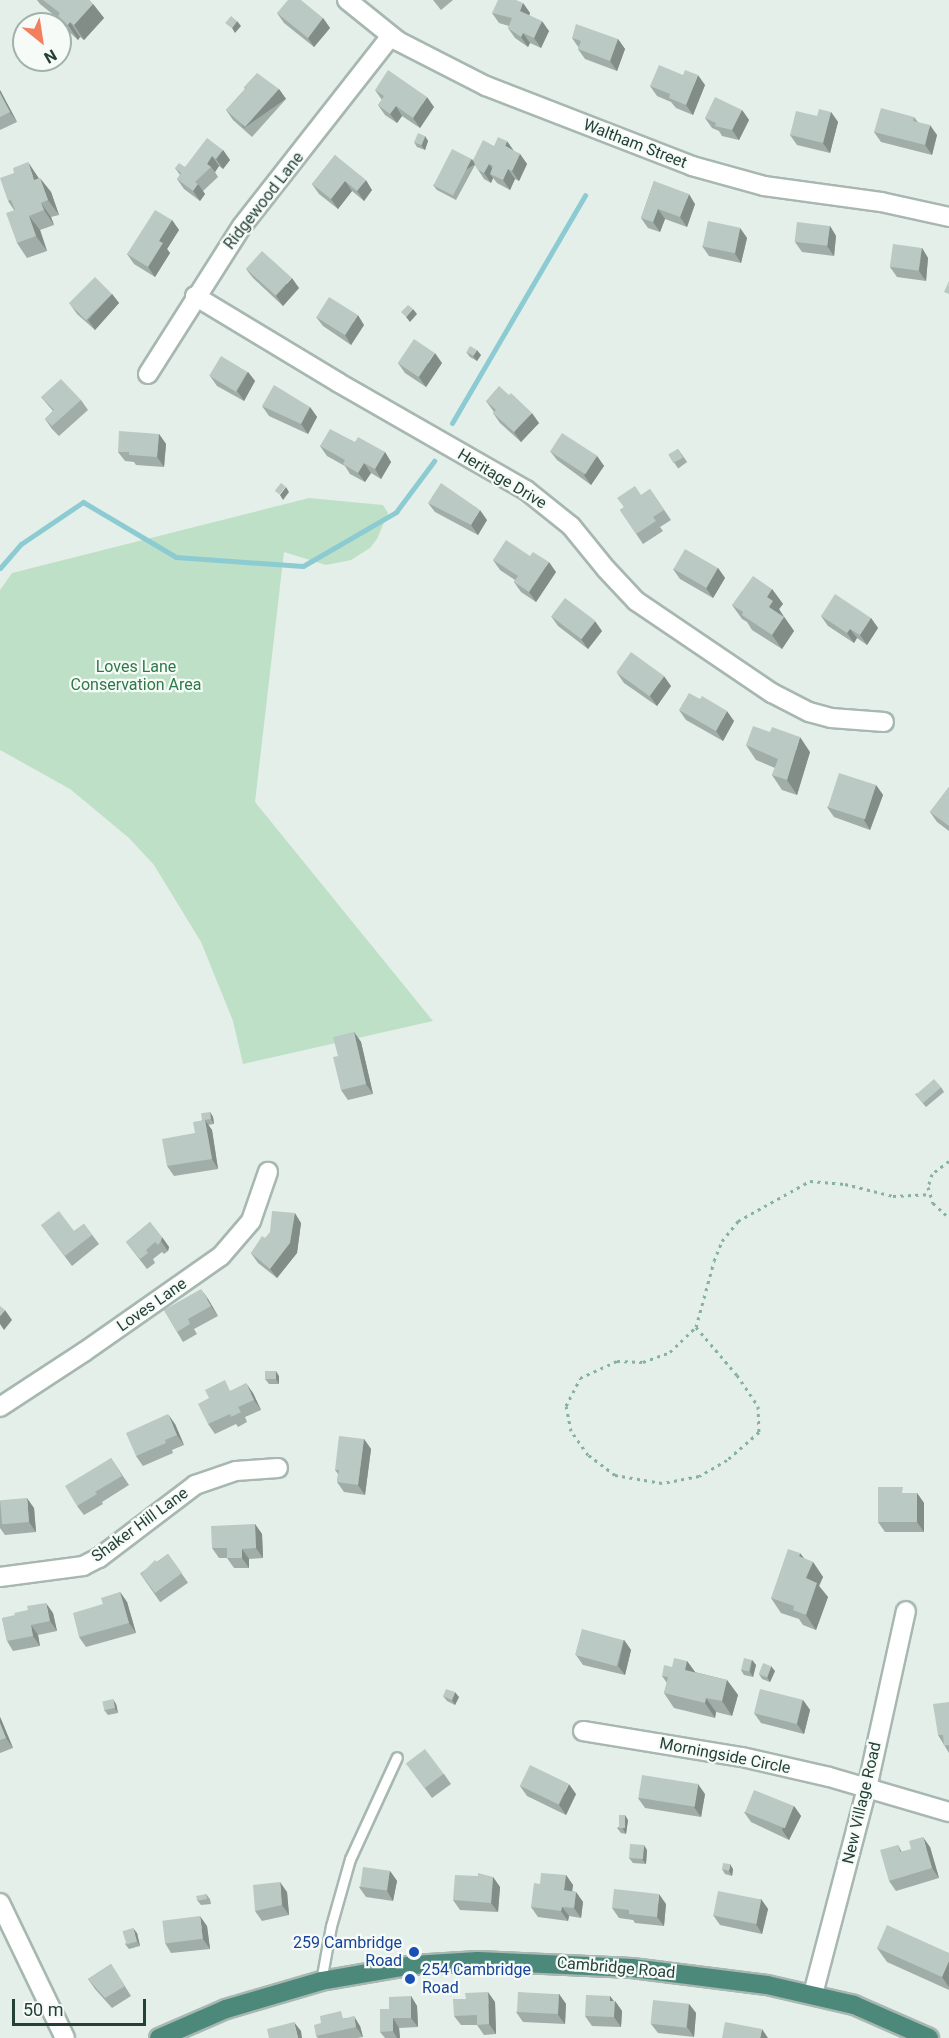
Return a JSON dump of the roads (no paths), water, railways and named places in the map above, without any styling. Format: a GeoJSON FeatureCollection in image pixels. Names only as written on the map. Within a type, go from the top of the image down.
{"type":"FeatureCollection","features":[{"type":"Feature","properties":{"kind":"highway","name":"Cambridge Road"},"geometry":{"type":"LineString","coordinates":[[159,2038],[226,2009],[321,1981],[440,1962],[507,1961],[666,1972],[767,1984],[813,1994],[875,2013],[929,2038]]}},
{"type":"Feature","properties":{"kind":"street","name":"Waltham Street"},"geometry":{"type":"LineString","coordinates":[[347,0],[391,36],[422,55],[486,86],[692,166],[764,186],[910,207],[949,217]]}},
{"type":"Feature","properties":{"kind":"street","name":"Ridgewood Lane"},"geometry":{"type":"LineString","coordinates":[[148,374],[195,296],[242,226],[391,36]]}},
{"type":"Feature","properties":{"kind":"street","name":"Heritage Drive"},"geometry":{"type":"LineString","coordinates":[[195,296],[349,389],[526,490],[571,526],[636,601],[772,693],[809,712],[831,718],[884,722]]}},
{"type":"Feature","properties":{"kind":"street","name":"Loves Lane"},"geometry":{"type":"LineString","coordinates":[[0,1407],[48,1377],[220,1256],[251,1221],[268,1172]]}},
{"type":"Feature","properties":{"kind":"street","name":"Shaker Hill Lane"},"geometry":{"type":"LineString","coordinates":[[0,1577],[83,1566],[99,1558],[195,1485],[236,1471],[278,1468]]}},
{"type":"Feature","properties":{"kind":"street","name":"New Village Road"},"geometry":{"type":"LineString","coordinates":[[813,1994],[867,1788],[906,1611]]}},
{"type":"Feature","properties":{"kind":"street","name":"Morningside Circle"},"geometry":{"type":"LineString","coordinates":[[582,1731],[742,1757],[867,1788],[949,1812]]}},
{"type":"Feature","properties":{"kind":"street"},"geometry":{"type":"LineString","coordinates":[[0,1904],[65,2038]]}},
{"type":"Feature","properties":{"kind":"lane"},"geometry":{"type":"LineString","coordinates":[[321,1981],[331,1926],[350,1859],[397,1757]]}},
{"type":"Feature","properties":{"kind":"waterway"},"geometry":{"type":"LineString","coordinates":[[452,423],[585,195]]}},
{"type":"Feature","properties":{"kind":"waterway"},"geometry":{"type":"LineString","coordinates":[[0,568],[21,544],[83,502],[176,557],[303,566],[396,512],[434,461]]}},
{"type":"Feature","properties":{"kind":"place","name":"259 Cambridge Road"},"geometry":{"type":"Point","coordinates":[414,1952]}},
{"type":"Feature","properties":{"kind":"place","name":"254 Cambridge Road"},"geometry":{"type":"Point","coordinates":[410,1979]}},
{"type":"Feature","properties":{"kind":"park label","name":"Loves Lane Conservation Area"},"geometry":{"type":"Point","coordinates":[136,676]}}]}
